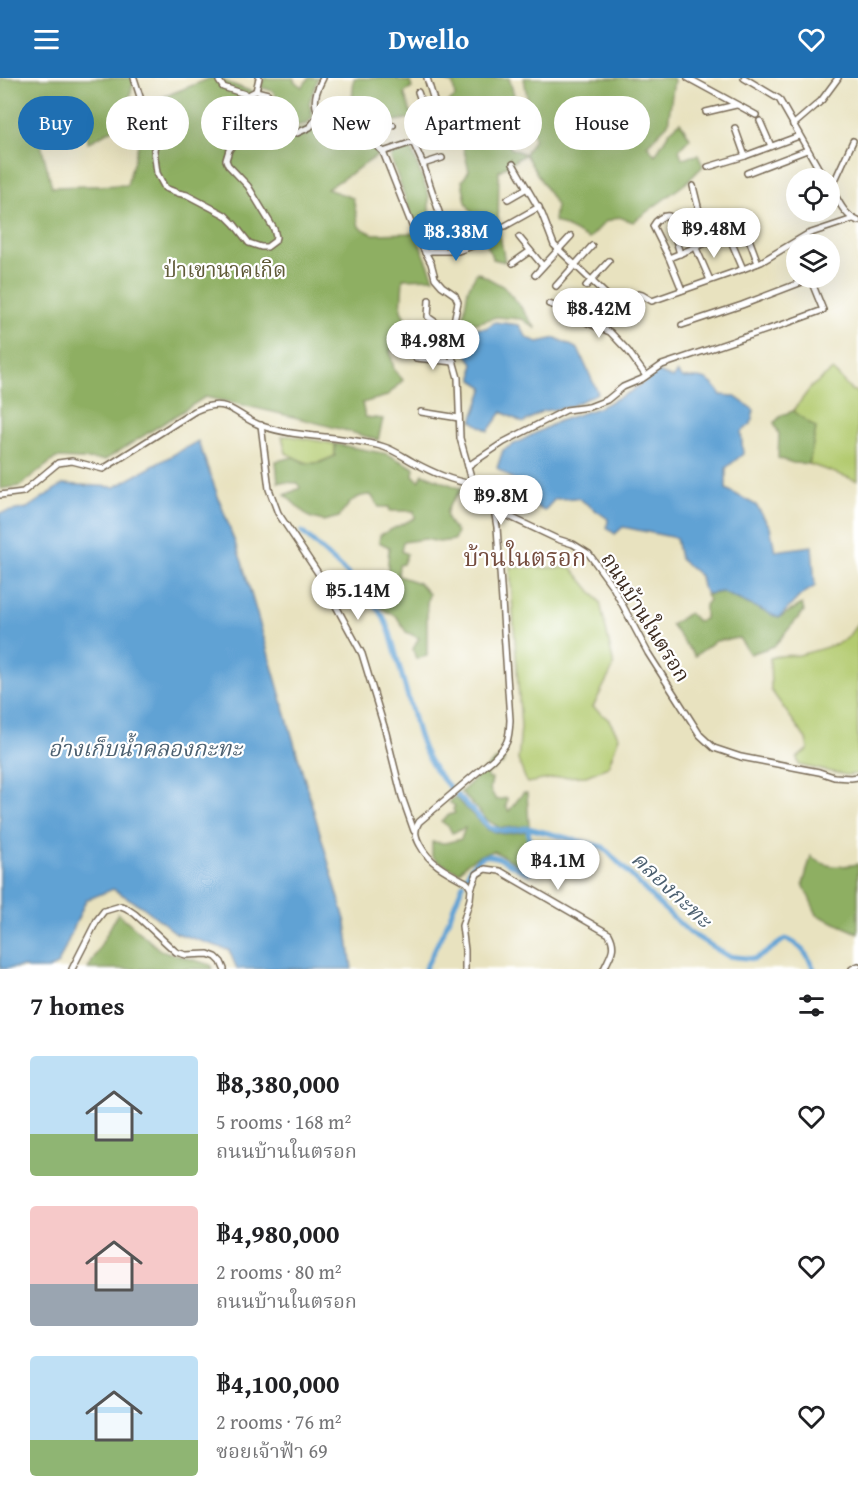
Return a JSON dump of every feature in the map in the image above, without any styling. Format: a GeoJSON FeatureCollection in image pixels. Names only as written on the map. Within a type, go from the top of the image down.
{"type":"FeatureCollection","features":[{"type":"Feature","properties":{"kind":"street"},"geometry":{"type":"LineString","coordinates":[[134,78],[142,103],[154,116],[158,127],[154,150],[157,173],[165,189],[187,195],[225,215],[249,243],[261,248],[275,241],[274,229],[248,186],[226,160],[229,150],[241,135],[249,110],[248,94]]}},
{"type":"Feature","properties":{"kind":"street"},"geometry":{"type":"LineString","coordinates":[[220,78],[219,81],[223,87],[248,94],[256,91],[268,93],[289,130],[297,133],[311,126]]}},
{"type":"Feature","properties":{"kind":"street"},"geometry":{"type":"LineString","coordinates":[[256,91],[259,78]]}},
{"type":"Feature","properties":{"kind":"street"},"geometry":{"type":"LineString","coordinates":[[316,96],[323,78]]}},
{"type":"Feature","properties":{"kind":"street"},"geometry":{"type":"LineString","coordinates":[[418,92],[425,112],[436,107],[427,78]]}},
{"type":"Feature","properties":{"kind":"street"},"geometry":{"type":"LineString","coordinates":[[688,78],[758,118],[771,146]]}},
{"type":"Feature","properties":{"kind":"street"},"geometry":{"type":"LineString","coordinates":[[744,78],[779,99],[818,168]]}},
{"type":"Feature","properties":{"kind":"street"},"geometry":{"type":"LineString","coordinates":[[754,84],[758,78]]}},
{"type":"Feature","properties":{"kind":"street"},"geometry":{"type":"LineString","coordinates":[[793,124],[821,101],[838,78]]}},
{"type":"Feature","properties":{"kind":"street"},"geometry":{"type":"LineString","coordinates":[[706,112],[737,105]]}},
{"type":"Feature","properties":{"kind":"street"},"geometry":{"type":"LineString","coordinates":[[735,128],[746,156]]}},
{"type":"Feature","properties":{"kind":"street"},"geometry":{"type":"LineString","coordinates":[[708,167],[746,156],[799,136]]}},
{"type":"Feature","properties":{"kind":"street"},"geometry":{"type":"LineString","coordinates":[[840,168],[853,141]]}},
{"type":"Feature","properties":{"kind":"street"},"geometry":{"type":"LineString","coordinates":[[383,152],[413,142],[423,164],[443,225],[415,233]]}},
{"type":"Feature","properties":{"kind":"street"},"geometry":{"type":"LineString","coordinates":[[747,173],[807,150]]}},
{"type":"Feature","properties":{"kind":"street","name":"ถนนบ้านในตรอก"},"geometry":{"type":"LineString","coordinates":[[383,152],[415,233],[431,263],[435,278],[455,295],[458,302],[449,346],[458,378],[460,438],[472,484],[478,497],[485,505],[557,539],[573,544],[589,554],[612,587],[648,653],[700,735],[714,748],[741,757],[834,777],[858,777]]}},
{"type":"Feature","properties":{"kind":"street"},"geometry":{"type":"LineString","coordinates":[[423,164],[442,158]]}},
{"type":"Feature","properties":{"kind":"street"},"geometry":{"type":"LineString","coordinates":[[513,165],[542,214],[557,250],[614,302],[638,294],[652,301],[743,269],[786,249]]}},
{"type":"Feature","properties":{"kind":"street"},"geometry":{"type":"LineString","coordinates":[[693,186],[706,243]]}},
{"type":"Feature","properties":{"kind":"street"},"geometry":{"type":"LineString","coordinates":[[508,199],[527,188]]}},
{"type":"Feature","properties":{"kind":"street"},"geometry":{"type":"LineString","coordinates":[[840,204],[844,211],[856,220]]}},
{"type":"Feature","properties":{"kind":"street"},"geometry":{"type":"LineString","coordinates":[[505,226],[538,207]]}},
{"type":"Feature","properties":{"kind":"street"},"geometry":{"type":"LineString","coordinates":[[680,254],[669,216],[665,216],[653,226],[682,290]]}},
{"type":"Feature","properties":{"kind":"street"},"geometry":{"type":"LineString","coordinates":[[808,234],[856,220]]}},
{"type":"Feature","properties":{"kind":"street"},"geometry":{"type":"LineString","coordinates":[[744,226],[758,263]]}},
{"type":"Feature","properties":{"kind":"street"},"geometry":{"type":"LineString","coordinates":[[669,258],[728,234],[743,269]]}},
{"type":"Feature","properties":{"kind":"street"},"geometry":{"type":"LineString","coordinates":[[535,275],[571,236]]}},
{"type":"Feature","properties":{"kind":"street"},"geometry":{"type":"LineString","coordinates":[[519,237],[543,266]]}},
{"type":"Feature","properties":{"kind":"street"},"geometry":{"type":"LineString","coordinates":[[425,253],[458,251],[478,244]]}},
{"type":"Feature","properties":{"kind":"street"},"geometry":{"type":"LineString","coordinates":[[556,286],[592,246]]}},
{"type":"Feature","properties":{"kind":"street"},"geometry":{"type":"LineString","coordinates":[[696,248],[710,280]]}},
{"type":"Feature","properties":{"kind":"street"},"geometry":{"type":"LineString","coordinates":[[513,263],[530,250]]}},
{"type":"Feature","properties":{"kind":"street"},"geometry":{"type":"LineString","coordinates":[[586,286],[609,261]]}},
{"type":"Feature","properties":{"kind":"street"},"geometry":{"type":"LineString","coordinates":[[682,325],[786,288]]}},
{"type":"Feature","properties":{"kind":"street"},"geometry":{"type":"LineString","coordinates":[[468,466],[504,442],[566,410],[589,407],[607,400],[623,387],[662,365],[823,310],[814,288]]}},
{"type":"Feature","properties":{"kind":"street"},"geometry":{"type":"LineString","coordinates":[[429,300],[428,317],[451,333]]}},
{"type":"Feature","properties":{"kind":"street"},"geometry":{"type":"LineString","coordinates":[[549,304],[610,332],[628,351],[646,376]]}},
{"type":"Feature","properties":{"kind":"street"},"geometry":{"type":"LineString","coordinates":[[416,358],[454,362]]}},
{"type":"Feature","properties":{"kind":"street"},"geometry":{"type":"LineString","coordinates":[[0,495],[23,492],[58,463],[72,461],[103,469],[170,426],[213,404],[224,406],[261,425],[294,433],[386,447],[428,470],[456,481],[472,484]]}},
{"type":"Feature","properties":{"kind":"street"},"geometry":{"type":"LineString","coordinates":[[421,412],[459,418]]}},
{"type":"Feature","properties":{"kind":"street"},"geometry":{"type":"LineString","coordinates":[[261,425],[269,489],[278,513],[318,573],[362,654],[386,733],[402,797],[418,841],[429,859],[443,870],[466,882],[471,889]]}},
{"type":"Feature","properties":{"kind":"street"},"geometry":{"type":"LineString","coordinates":[[415,833],[419,822],[493,759],[509,737],[510,709],[494,509]]}},
{"type":"Feature","properties":{"kind":"street"},"geometry":{"type":"LineString","coordinates":[[465,969],[462,926],[477,874],[485,869],[500,871],[609,934],[614,943],[604,969]]}},
{"type":"Feature","properties":{"kind":"street"},"geometry":{"type":"LineString","coordinates":[[72,969],[97,920],[104,911],[121,906],[135,914],[176,952],[186,955],[208,954],[216,957],[224,969]]}},
{"type":"Feature","properties":{"kind":"street"},"geometry":{"type":"LineString","coordinates":[[852,969],[858,966]]}},
{"type":"Feature","properties":{"kind":"green space","name":"ป่าเขานาคเกิด"},"geometry":{"type":"Polygon","coordinates":[[[0,78],[134,78],[130,96],[106,96],[106,133],[94,140],[94,96],[18,96],[18,150],[42,150],[52,187],[127,185],[137,150],[189,150],[189,96],[165,96],[211,78],[259,96],[201,96],[201,150],[299,150],[299,129],[307,128],[311,125],[311,150],[380,150],[383,152],[327,189],[353,198],[359,227],[373,234],[415,233],[434,278],[403,279],[401,311],[416,335],[408,345],[390,350],[394,370],[403,380],[387,396],[362,403],[365,417],[383,419],[378,440],[205,397],[105,460],[56,458],[20,486],[0,489],[0,78]]]}},
{"type":"Feature","properties":{"kind":"green space"},"geometry":{"type":"Polygon","coordinates":[[[265,78],[294,78],[294,81],[302,87],[309,78],[318,78],[309,103],[311,119],[306,124],[299,125],[299,96],[276,96],[273,91],[260,87],[265,78]]]}},
{"type":"Feature","properties":{"kind":"green space"},"geometry":{"type":"Polygon","coordinates":[[[354,78],[398,78],[398,80],[410,82],[412,88],[404,93],[404,120],[392,122],[392,96],[352,96],[354,78]]]}},
{"type":"Feature","properties":{"kind":"green space"},"geometry":{"type":"Polygon","coordinates":[[[443,78],[509,78],[514,96],[455,96],[453,84],[442,80],[443,78]]]}},
{"type":"Feature","properties":{"kind":"green space"},"geometry":{"type":"Polygon","coordinates":[[[524,78],[673,78],[668,124],[650,142],[650,96],[554,96],[554,150],[650,149],[655,155],[670,131],[680,122],[690,138],[679,150],[682,158],[698,155],[703,166],[686,183],[633,222],[619,217],[605,222],[589,239],[554,221],[556,205],[525,154],[527,150],[542,150],[542,96],[527,96],[524,78]]]}},
{"type":"Feature","properties":{"kind":"green space"},"geometry":{"type":"Polygon","coordinates":[[[412,150],[429,196],[429,209],[434,222],[416,228],[391,158],[393,153],[412,150]]]}},
{"type":"Feature","properties":{"kind":"green space"},"geometry":{"type":"Polygon","coordinates":[[[464,150],[515,150],[525,154],[499,171],[498,225],[505,262],[493,259],[466,202],[462,181],[469,171],[464,150]]]}},
{"type":"Feature","properties":{"kind":"green space"},"geometry":{"type":"Polygon","coordinates":[[[477,272],[504,287],[536,329],[522,319],[496,317],[477,323],[463,320],[468,289],[477,272]]]}},
{"type":"Feature","properties":{"kind":"green space"},"geometry":{"type":"Polygon","coordinates":[[[833,370],[851,390],[858,392],[858,481],[809,464],[816,428],[793,411],[811,387],[833,370]]]}},
{"type":"Feature","properties":{"kind":"green space"},"geometry":{"type":"Polygon","coordinates":[[[793,411],[816,428],[809,464],[793,463],[778,458],[779,434],[774,423],[782,415],[793,411]]]}},
{"type":"Feature","properties":{"kind":"green space"},"geometry":{"type":"Polygon","coordinates":[[[282,436],[335,444],[335,456],[315,463],[305,462],[286,453],[282,436]]]}},
{"type":"Feature","properties":{"kind":"green space"},"geometry":{"type":"Polygon","coordinates":[[[335,444],[387,454],[414,468],[413,475],[419,481],[423,474],[462,489],[447,510],[448,520],[457,532],[454,540],[439,542],[425,539],[403,542],[401,551],[407,554],[403,564],[399,565],[398,576],[419,583],[429,594],[427,656],[416,659],[413,649],[419,638],[406,632],[397,617],[381,608],[372,584],[381,586],[387,579],[389,547],[379,542],[380,535],[415,518],[414,511],[390,511],[389,507],[379,507],[371,495],[365,495],[352,501],[339,517],[323,521],[309,517],[285,495],[300,488],[298,483],[278,482],[276,461],[294,457],[305,463],[319,463],[335,456],[335,444]]]}},
{"type":"Feature","properties":{"kind":"green space"},"geometry":{"type":"Polygon","coordinates":[[[510,567],[572,568],[600,602],[614,666],[593,707],[609,720],[619,737],[608,767],[586,776],[560,777],[527,783],[518,760],[521,727],[510,567]]]}},
{"type":"Feature","properties":{"kind":"green space"},"geometry":{"type":"Polygon","coordinates":[[[722,592],[779,618],[802,604],[804,611],[774,646],[750,654],[739,638],[715,641],[695,656],[671,625],[689,613],[697,621],[705,619],[705,605],[709,600],[706,595],[722,592]]]}},
{"type":"Feature","properties":{"kind":"green space"},"geometry":{"type":"Polygon","coordinates":[[[858,623],[858,774],[846,775],[799,765],[797,758],[808,749],[806,739],[771,690],[770,658],[799,655],[837,643],[846,639],[858,623]]]}},
{"type":"Feature","properties":{"kind":"green space"},"geometry":{"type":"Polygon","coordinates":[[[503,756],[502,765],[496,764],[492,771],[488,772],[487,778],[492,779],[490,789],[496,800],[507,798],[506,807],[509,811],[523,793],[527,793],[529,826],[500,828],[487,820],[461,792],[494,761],[503,756]]]}},
{"type":"Feature","properties":{"kind":"green space"},"geometry":{"type":"Polygon","coordinates":[[[455,797],[488,830],[503,834],[527,831],[528,870],[494,851],[475,858],[459,872],[432,856],[432,842],[445,843],[461,839],[465,828],[452,833],[449,827],[441,821],[455,813],[453,809],[455,806],[449,802],[455,797]]]}},
{"type":"Feature","properties":{"kind":"green space"},"geometry":{"type":"Polygon","coordinates":[[[811,856],[822,863],[833,866],[858,864],[858,933],[817,915],[803,884],[811,856]]]}},
{"type":"Feature","properties":{"kind":"green space"},"geometry":{"type":"Polygon","coordinates":[[[118,913],[160,950],[211,965],[212,969],[88,969],[118,913]]]}},
{"type":"Feature","properties":{"kind":"water"},"geometry":{"type":"Polygon","coordinates":[[[495,322],[519,325],[527,338],[538,342],[556,338],[578,349],[598,393],[569,407],[543,411],[523,423],[502,412],[488,431],[472,421],[484,387],[473,380],[473,363],[462,348],[459,333],[465,329],[486,328],[495,322]]]}},
{"type":"Feature","properties":{"kind":"water"},"geometry":{"type":"Polygon","coordinates":[[[658,372],[673,378],[677,372],[682,378],[705,379],[721,395],[734,396],[754,410],[751,424],[741,432],[743,454],[726,468],[726,489],[756,505],[770,527],[775,551],[812,546],[815,586],[800,596],[779,618],[722,592],[707,594],[702,587],[700,576],[680,559],[676,538],[623,527],[615,534],[607,528],[608,519],[578,498],[555,499],[544,511],[515,494],[518,483],[497,468],[503,450],[559,421],[598,408],[630,392],[658,372]]]}},
{"type":"Feature","properties":{"kind":"water","name":"อ่างเก็บน้ำคลองกะทะ"},"geometry":{"type":"Polygon","coordinates":[[[198,441],[242,562],[346,923],[352,969],[237,969],[229,950],[176,933],[143,907],[113,889],[86,900],[58,964],[49,969],[27,969],[25,967],[0,969],[0,513],[27,508],[63,484],[115,487],[198,441]]]}},
{"type":"Feature","properties":{"kind":"waterway"},"geometry":{"type":"LineString","coordinates":[[302,532],[349,575],[383,616],[424,750],[435,770],[451,789]]}},
{"type":"Feature","properties":{"kind":"waterway","name":"คลองกะทะ"},"geometry":{"type":"LineString","coordinates":[[457,795],[490,828],[504,831],[528,828],[603,847],[689,932],[728,956],[754,959],[785,939],[803,951],[814,969]]}},
{"type":"Feature","properties":{"kind":"waterway","name":"คลองกะทะ"},"geometry":{"type":"LineString","coordinates":[[467,875],[478,860],[489,856],[530,873],[532,869],[528,828]]}},
{"type":"Feature","properties":{"kind":"waterway"},"geometry":{"type":"LineString","coordinates":[[425,969],[463,884]]}},
{"type":"Feature","properties":{"kind":"district","name":"บ้านในตรอก"},"geometry":{"type":"Point","coordinates":[525,557]}}]}
